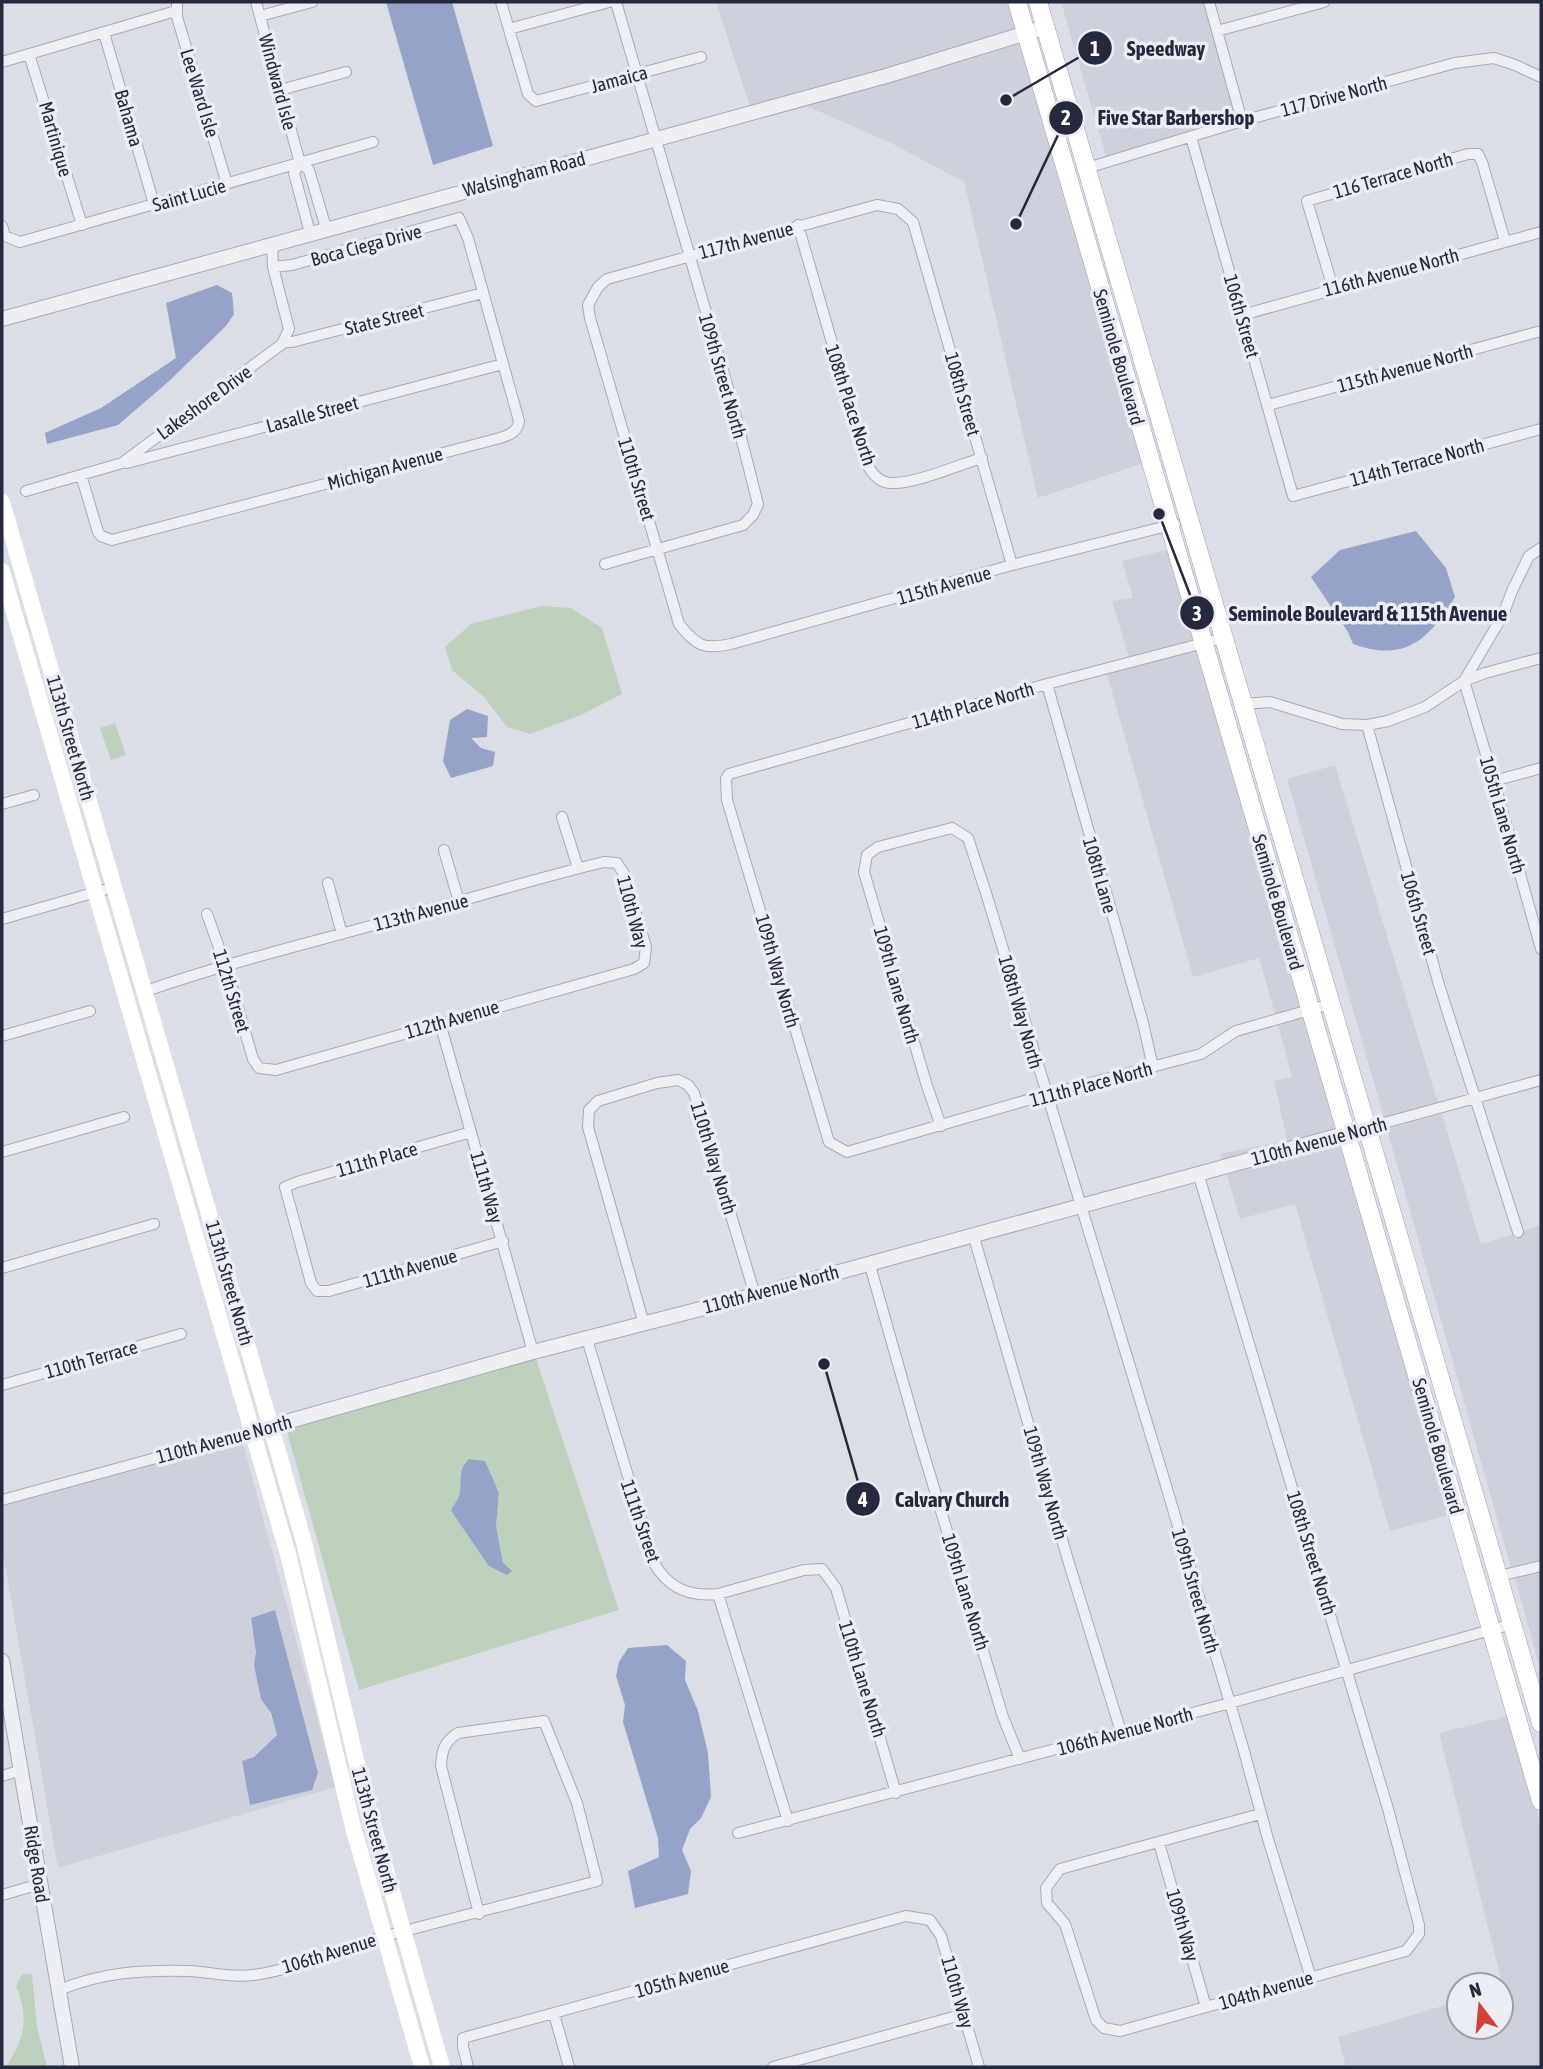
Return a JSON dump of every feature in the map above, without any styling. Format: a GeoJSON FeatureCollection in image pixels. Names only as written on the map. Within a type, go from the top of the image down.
{"type":"FeatureCollection","features":[{"type":"Feature","properties":{"kind":"main road","name":"Seminole Boulevard"},"geometry":{"type":"LineString","coordinates":[[1017,2],[1541,1801]]}},
{"type":"Feature","properties":{"kind":"main road","name":"Seminole Boulevard"},"geometry":{"type":"LineString","coordinates":[[1038,2],[1512,1624],[1535,1682],[1541,1723]]}},
{"type":"Feature","properties":{"kind":"main road"},"geometry":{"type":"LineString","coordinates":[[1115,345],[1137,340]]}},
{"type":"Feature","properties":{"kind":"main road","name":"113th Street North"},"geometry":{"type":"LineString","coordinates":[[2,502],[304,1542],[365,1797],[442,2067]]}},
{"type":"Feature","properties":{"kind":"main road","name":"113th Street North"},"geometry":{"type":"LineString","coordinates":[[2,571],[289,1558],[354,1827],[422,2067]]}},
{"type":"Feature","properties":{"kind":"street","name":"Windward Isle"},"geometry":{"type":"LineString","coordinates":[[256,2],[300,163]]}},
{"type":"Feature","properties":{"kind":"street"},"geometry":{"type":"LineString","coordinates":[[260,16],[312,2]]}},
{"type":"Feature","properties":{"kind":"street"},"geometry":{"type":"LineString","coordinates":[[501,2],[509,29],[609,2]]}},
{"type":"Feature","properties":{"kind":"street","name":"109th Street North"},"geometry":{"type":"LineString","coordinates":[[616,2],[732,402],[758,504],[753,515],[743,525],[658,550]]}},
{"type":"Feature","properties":{"kind":"street"},"geometry":{"type":"LineString","coordinates":[[1209,2],[1242,121]]}},
{"type":"Feature","properties":{"kind":"street"},"geometry":{"type":"LineString","coordinates":[[1217,31],[1324,2]]}},
{"type":"Feature","properties":{"kind":"street"},"geometry":{"type":"LineString","coordinates":[[2,62],[104,33],[177,6]]}},
{"type":"Feature","properties":{"kind":"street","name":"Lee Ward Isle"},"geometry":{"type":"LineString","coordinates":[[177,6],[227,184]]}},
{"type":"Feature","properties":{"kind":"street","name":"Walsingham Road"},"geometry":{"type":"LineString","coordinates":[[2,319],[886,76],[1046,27]]}},
{"type":"Feature","properties":{"kind":"street","name":"Jamaica"},"geometry":{"type":"LineString","coordinates":[[509,29],[528,93],[536,102],[701,57]]}},
{"type":"Feature","properties":{"kind":"street","name":"Bahama"},"geometry":{"type":"LineString","coordinates":[[104,33],[154,204]]}},
{"type":"Feature","properties":{"kind":"street","name":"Martinique"},"geometry":{"type":"LineString","coordinates":[[29,54],[82,225]]}},
{"type":"Feature","properties":{"kind":"street","name":"117 Drive North"},"geometry":{"type":"LineString","coordinates":[[1087,168],[1242,121],[1469,60],[1494,58],[1541,77]]}},
{"type":"Feature","properties":{"kind":"street"},"geometry":{"type":"LineString","coordinates":[[279,89],[346,72]]}},
{"type":"Feature","properties":{"kind":"street","name":"106th Street"},"geometry":{"type":"LineString","coordinates":[[1191,136],[1293,496]]}},
{"type":"Feature","properties":{"kind":"street","name":"Saint Lucie"},"geometry":{"type":"LineString","coordinates":[[3,231],[20,242],[373,142]]}},
{"type":"Feature","properties":{"kind":"street","name":"116 Terrace North"},"geometry":{"type":"LineString","coordinates":[[1333,288],[1307,201],[1468,154],[1478,153],[1482,162],[1504,241]]}},
{"type":"Feature","properties":{"kind":"street"},"geometry":{"type":"LineString","coordinates":[[310,233],[294,173],[300,163],[309,170],[326,228]]}},
{"type":"Feature","properties":{"kind":"street","name":"117th Avenue"},"geometry":{"type":"LineString","coordinates":[[588,305],[598,287],[607,279],[798,225],[877,205],[898,209],[913,222]]}},
{"type":"Feature","properties":{"kind":"street","name":"Boca Ciega Drive"},"geometry":{"type":"LineString","coordinates":[[273,267],[292,265],[459,218]]}},
{"type":"Feature","properties":{"kind":"street","name":"Michigan Avenue"},"geometry":{"type":"LineString","coordinates":[[81,475],[98,532],[106,539],[121,538],[510,435],[518,427],[519,421],[468,238],[459,218]]}},
{"type":"Feature","properties":{"kind":"street","name":"108th Street"},"geometry":{"type":"LineString","coordinates":[[913,222],[1012,565]]}},
{"type":"Feature","properties":{"kind":"street","name":"108th Place North"},"geometry":{"type":"LineString","coordinates":[[798,225],[842,382],[867,464],[873,474],[891,483],[908,481],[982,458]]}},
{"type":"Feature","properties":{"kind":"street","name":"116th Avenue North"},"geometry":{"type":"LineString","coordinates":[[1242,314],[1541,232]]}},
{"type":"Feature","properties":{"kind":"street"},"geometry":{"type":"LineString","coordinates":[[272,243],[273,267],[289,329],[284,342]]}},
{"type":"Feature","properties":{"kind":"street","name":"State Street"},"geometry":{"type":"LineString","coordinates":[[284,342],[484,293]]}},
{"type":"Feature","properties":{"kind":"street","name":"110th Street"},"geometry":{"type":"LineString","coordinates":[[588,305],[679,624],[700,645]]}},
{"type":"Feature","properties":{"kind":"street","name":"115th Avenue North"},"geometry":{"type":"LineString","coordinates":[[1268,405],[1541,331]]}},
{"type":"Feature","properties":{"kind":"street","name":"Lakeshore Drive"},"geometry":{"type":"LineString","coordinates":[[26,491],[122,463],[284,342]]}},
{"type":"Feature","properties":{"kind":"street","name":"Lasalle Street"},"geometry":{"type":"LineString","coordinates":[[122,463],[503,364]]}},
{"type":"Feature","properties":{"kind":"street","name":"114th Terrace North"},"geometry":{"type":"LineString","coordinates":[[1293,496],[1541,429]]}},
{"type":"Feature","properties":{"kind":"street","name":"115th Avenue"},"geometry":{"type":"LineString","coordinates":[[700,645],[711,649],[731,644],[1012,565],[1189,520]]}},
{"type":"Feature","properties":{"kind":"street"},"geometry":{"type":"LineString","coordinates":[[1464,681],[1498,624],[1529,556],[1541,548]]}},
{"type":"Feature","properties":{"kind":"street"},"geometry":{"type":"LineString","coordinates":[[605,564],[658,550]]}},
{"type":"Feature","properties":{"kind":"street","name":"114th Place North"},"geometry":{"type":"LineString","coordinates":[[726,779],[729,774],[1047,684],[1223,638]]}},
{"type":"Feature","properties":{"kind":"street"},"geometry":{"type":"LineString","coordinates":[[1243,704],[1270,702],[1324,720],[1367,725],[1409,715],[1464,681],[1541,657]]}},
{"type":"Feature","properties":{"kind":"street","name":"105th Lane North"},"geometry":{"type":"LineString","coordinates":[[1464,681],[1541,949]]}},
{"type":"Feature","properties":{"kind":"street","name":"108th Lane"},"geometry":{"type":"LineString","coordinates":[[1047,684],[1153,1067]]}},
{"type":"Feature","properties":{"kind":"street","name":"106th Street"},"geometry":{"type":"LineString","coordinates":[[1367,725],[1439,985],[1518,1232]]}},
{"type":"Feature","properties":{"kind":"street"},"geometry":{"type":"LineString","coordinates":[[1494,781],[1541,768]]}},
{"type":"Feature","properties":{"kind":"street","name":"109th Way North"},"geometry":{"type":"LineString","coordinates":[[726,779],[727,800],[828,1142],[847,1152]]}},
{"type":"Feature","properties":{"kind":"street"},"geometry":{"type":"LineString","coordinates":[[2,804],[34,795]]}},
{"type":"Feature","properties":{"kind":"street"},"geometry":{"type":"LineString","coordinates":[[562,817],[578,868]]}},
{"type":"Feature","properties":{"kind":"street","name":"108th Way North"},"geometry":{"type":"LineString","coordinates":[[878,847],[952,828],[968,838],[1045,1095],[1081,1204]]}},
{"type":"Feature","properties":{"kind":"street","name":"109th Lane North"},"geometry":{"type":"LineString","coordinates":[[878,847],[867,855],[864,872],[941,1126]]}},
{"type":"Feature","properties":{"kind":"street"},"geometry":{"type":"LineString","coordinates":[[444,850],[459,902]]}},
{"type":"Feature","properties":{"kind":"street","name":"113th Avenue"},"geometry":{"type":"LineString","coordinates":[[146,991],[578,868],[604,862],[617,863]]}},
{"type":"Feature","properties":{"kind":"street","name":"110th Way"},"geometry":{"type":"LineString","coordinates":[[617,863],[625,874],[646,947],[644,963]]}},
{"type":"Feature","properties":{"kind":"street"},"geometry":{"type":"LineString","coordinates":[[328,883],[342,934]]}},
{"type":"Feature","properties":{"kind":"street"},"geometry":{"type":"LineString","coordinates":[[2,919],[114,887]]}},
{"type":"Feature","properties":{"kind":"street","name":"112th Street"},"geometry":{"type":"LineString","coordinates":[[207,914],[253,1059],[259,1068]]}},
{"type":"Feature","properties":{"kind":"street","name":"112th Avenue"},"geometry":{"type":"LineString","coordinates":[[259,1068],[276,1070],[634,969],[644,963]]}},
{"type":"Feature","properties":{"kind":"street","name":"111th Place North"},"geometry":{"type":"LineString","coordinates":[[847,1152],[1045,1095],[1201,1054],[1236,1031],[1330,1004]]}},
{"type":"Feature","properties":{"kind":"street"},"geometry":{"type":"LineString","coordinates":[[2,1037],[90,1011]]}},
{"type":"Feature","properties":{"kind":"street","name":"111th Way"},"geometry":{"type":"LineString","coordinates":[[440,1023],[533,1352]]}},
{"type":"Feature","properties":{"kind":"street","name":"110th Way North"},"geometry":{"type":"LineString","coordinates":[[643,1324],[588,1127],[589,1110],[598,1101],[657,1083],[678,1080],[688,1085],[694,1093],[755,1294]]}},
{"type":"Feature","properties":{"kind":"street","name":"110th Avenue North"},"geometry":{"type":"LineString","coordinates":[[2,1500],[533,1352],[1541,1080]]}},
{"type":"Feature","properties":{"kind":"street"},"geometry":{"type":"LineString","coordinates":[[2,1152],[124,1117]]}},
{"type":"Feature","properties":{"kind":"street","name":"111th Place"},"geometry":{"type":"LineString","coordinates":[[317,1290],[311,1283],[285,1187],[297,1181],[471,1132]]}},
{"type":"Feature","properties":{"kind":"street","name":"108th Street North"},"geometry":{"type":"LineString","coordinates":[[1199,1173],[1388,1809],[1419,1925],[1419,1934]]}},
{"type":"Feature","properties":{"kind":"street","name":"109th Street North"},"geometry":{"type":"LineString","coordinates":[[1081,1204],[1230,1703],[1260,1814],[1311,1978]]}},
{"type":"Feature","properties":{"kind":"street"},"geometry":{"type":"LineString","coordinates":[[2,1268],[154,1224]]}},
{"type":"Feature","properties":{"kind":"street","name":"109th Way North"},"geometry":{"type":"LineString","coordinates":[[973,1234],[1121,1732]]}},
{"type":"Feature","properties":{"kind":"street","name":"111th Avenue"},"geometry":{"type":"LineString","coordinates":[[317,1290],[329,1291],[503,1241]]}},
{"type":"Feature","properties":{"kind":"street","name":"109th Lane North"},"geometry":{"type":"LineString","coordinates":[[869,1262],[1003,1717],[1020,1759]]}},
{"type":"Feature","properties":{"kind":"street","name":"110th Terrace"},"geometry":{"type":"LineString","coordinates":[[2,1385],[181,1334]]}},
{"type":"Feature","properties":{"kind":"street","name":"111th Street"},"geometry":{"type":"LineString","coordinates":[[587,1339],[653,1563],[666,1581],[677,1588],[693,1594],[718,1594]]}},
{"type":"Feature","properties":{"kind":"street"},"geometry":{"type":"LineString","coordinates":[[1499,1576],[1541,1566]]}},
{"type":"Feature","properties":{"kind":"street","name":"110th Lane North"},"geometry":{"type":"LineString","coordinates":[[718,1594],[804,1570],[822,1569],[836,1588],[897,1793]]}},
{"type":"Feature","properties":{"kind":"street"},"geometry":{"type":"LineString","coordinates":[[718,1594],[788,1821]]}},
{"type":"Feature","properties":{"kind":"street","name":"106th Avenue North"},"geometry":{"type":"LineString","coordinates":[[738,1833],[897,1793],[1512,1624]]}},
{"type":"Feature","properties":{"kind":"street","name":"Ridge Road"},"geometry":{"type":"LineString","coordinates":[[2,1661],[72,2067]]}},
{"type":"Feature","properties":{"kind":"street","name":"106th Avenue"},"geometry":{"type":"LineString","coordinates":[[58,1990],[78,1982],[124,1971],[192,1971],[224,1977],[253,1975],[297,1965],[384,1936],[479,1914],[597,1881],[576,1802],[544,1721],[458,1732],[446,1740],[442,1751],[441,1766],[479,1914]]}},
{"type":"Feature","properties":{"kind":"street"},"geometry":{"type":"LineString","coordinates":[[2,1776],[22,1770]]}},
{"type":"Feature","properties":{"kind":"street"},"geometry":{"type":"LineString","coordinates":[[1159,1843],[1260,1814]]}},
{"type":"Feature","properties":{"kind":"street","name":"104th Avenue"},"geometry":{"type":"LineString","coordinates":[[1159,1843],[1059,1869],[1046,1888],[1047,1903],[1065,1924],[1096,2021],[1104,2028],[1120,2031],[1406,1951],[1419,1934]]}},
{"type":"Feature","properties":{"kind":"street","name":"109th Way"},"geometry":{"type":"LineString","coordinates":[[1159,1843],[1206,2007]]}},
{"type":"Feature","properties":{"kind":"street"},"geometry":{"type":"LineString","coordinates":[[2,1895],[40,1884]]}},
{"type":"Feature","properties":{"kind":"street","name":"105th Avenue"},"geometry":{"type":"LineString","coordinates":[[468,2067],[463,2038],[906,1916],[930,1920]]}},
{"type":"Feature","properties":{"kind":"street","name":"110th Way"},"geometry":{"type":"LineString","coordinates":[[930,1920],[941,1936],[979,2067]]}},
{"type":"Feature","properties":{"kind":"street"},"geometry":{"type":"LineString","coordinates":[[554,2014],[569,2067]]}},
{"type":"Feature","properties":{"kind":"street"},"geometry":{"type":"LineString","coordinates":[[773,2067],[964,2014]]}},
{"type":"Feature","properties":{"kind":"shaded area"},"geometry":{"type":"Polygon","coordinates":[[[716,2],[1012,2],[1020,29],[887,70],[750,107],[716,2]]]}},
{"type":"Feature","properties":{"kind":"shaded area"},"geometry":{"type":"Polygon","coordinates":[[[1061,2],[1204,2],[1236,117],[1106,156],[1061,2]]]}},
{"type":"Feature","properties":{"kind":"shaded area"},"geometry":{"type":"Polygon","coordinates":[[[1023,40],[1144,463],[1038,498],[964,182],[889,142],[802,104],[1023,40]]]}},
{"type":"Feature","properties":{"kind":"shaded area"},"geometry":{"type":"Polygon","coordinates":[[[1170,549],[1197,639],[1129,657],[1112,601],[1133,598],[1122,561],[1170,549]]]}},
{"type":"Feature","properties":{"kind":"shaded area"},"geometry":{"type":"Polygon","coordinates":[[[1200,650],[1304,1006],[1275,1014],[1259,958],[1193,977],[1107,674],[1200,650]]]}},
{"type":"Feature","properties":{"kind":"shaded area"},"geometry":{"type":"Polygon","coordinates":[[[1335,765],[1438,1103],[1384,1118],[1287,779],[1335,765]]]}},
{"type":"Feature","properties":{"kind":"shaded area"},"geometry":{"type":"Polygon","coordinates":[[[1307,1016],[1340,1130],[1222,1161],[1220,1154],[1287,1140],[1274,1081],[1292,1077],[1278,1025],[1307,1016]]]}},
{"type":"Feature","properties":{"kind":"shaded area"},"geometry":{"type":"Polygon","coordinates":[[[1442,1114],[1481,1244],[1513,1234],[1515,1239],[1524,1236],[1522,1231],[1541,1225],[1541,1560],[1511,1568],[1387,1129],[1442,1114]]]}},
{"type":"Feature","properties":{"kind":"shaded area"},"geometry":{"type":"Polygon","coordinates":[[[1344,1140],[1452,1514],[1390,1531],[1295,1204],[1240,1219],[1226,1172],[1344,1140]]]}},
{"type":"Feature","properties":{"kind":"shaded area"},"geometry":{"type":"Polygon","coordinates":[[[242,1440],[336,1787],[58,1868],[2,1548],[2,1506],[242,1440]],[[251,1619],[256,1652],[254,1665],[277,1735],[254,1757],[242,1762],[312,1790],[251,1619]]]}},
{"type":"Feature","properties":{"kind":"shaded area"},"geometry":{"type":"Polygon","coordinates":[[[1541,1571],[1541,1672],[1515,1578],[1541,1571]]]}},
{"type":"Feature","properties":{"kind":"shaded area"},"geometry":{"type":"Polygon","coordinates":[[[1508,1716],[1541,1825],[1541,2067],[1346,2067],[1338,2037],[1445,2005],[1445,2041],[1515,2041],[1515,1971],[1499,1971],[1439,1733],[1508,1716]]]}},
{"type":"Feature","properties":{"kind":"green space"},"geometry":{"type":"Polygon","coordinates":[[[541,606],[571,608],[602,628],[622,694],[581,715],[530,734],[507,727],[484,697],[452,670],[445,647],[471,624],[541,606]]]}},
{"type":"Feature","properties":{"kind":"green space"},"geometry":{"type":"Polygon","coordinates":[[[115,723],[126,755],[111,760],[100,728],[115,723]]]}},
{"type":"Feature","properties":{"kind":"green space"},"geometry":{"type":"Polygon","coordinates":[[[536,1359],[619,1610],[359,1690],[286,1428],[536,1359]],[[461,1492],[451,1512],[489,1565],[503,1563],[496,1526],[499,1493],[461,1492]]]}},
{"type":"Feature","properties":{"kind":"green space"},"geometry":{"type":"Polygon","coordinates":[[[22,1974],[32,1974],[37,2027],[47,2067],[6,2067],[21,2038],[23,2028],[23,2009],[16,1987],[22,1974]]]}},
{"type":"Feature","properties":{"kind":"water"},"geometry":{"type":"Polygon","coordinates":[[[386,2],[452,2],[493,146],[433,165],[386,2]]]}},
{"type":"Feature","properties":{"kind":"water"},"geometry":{"type":"Polygon","coordinates":[[[217,285],[232,293],[234,314],[226,326],[168,382],[118,425],[47,444],[45,433],[101,408],[176,358],[166,303],[217,285]]]}},
{"type":"Feature","properties":{"kind":"water"},"geometry":{"type":"Polygon","coordinates":[[[1416,531],[1446,568],[1455,597],[1436,625],[1402,649],[1388,651],[1353,644],[1348,632],[1311,577],[1340,550],[1416,531]]]}},
{"type":"Feature","properties":{"kind":"water"},"geometry":{"type":"Polygon","coordinates":[[[467,709],[488,716],[487,737],[471,738],[481,748],[495,752],[493,766],[451,778],[443,761],[450,720],[467,709]]]}},
{"type":"Feature","properties":{"kind":"water"},"geometry":{"type":"Polygon","coordinates":[[[469,1459],[485,1461],[499,1493],[496,1526],[503,1563],[512,1571],[507,1575],[489,1566],[451,1511],[460,1494],[462,1470],[469,1459]]]}},
{"type":"Feature","properties":{"kind":"water"},"geometry":{"type":"Polygon","coordinates":[[[275,1610],[318,1773],[312,1790],[250,1805],[242,1761],[254,1757],[277,1735],[271,1713],[261,1699],[254,1665],[256,1652],[251,1618],[275,1610]]]}},
{"type":"Feature","properties":{"kind":"water"},"geometry":{"type":"Polygon","coordinates":[[[667,1645],[686,1661],[685,1680],[698,1711],[708,1753],[711,1797],[701,1818],[690,1829],[682,1850],[691,1871],[688,1894],[635,1908],[628,1871],[659,1857],[658,1838],[623,1722],[625,1705],[616,1676],[619,1662],[628,1648],[667,1645]]]}},
{"type":"Feature","properties":{"kind":"place","name":"Speedway"},"geometry":{"type":"Point","coordinates":[1006,100]}},
{"type":"Feature","properties":{"kind":"place","name":"Five Star Barbershop"},"geometry":{"type":"Point","coordinates":[1016,224]}},
{"type":"Feature","properties":{"kind":"place","name":"Seminole Boulevard & 115th Avenue"},"geometry":{"type":"Point","coordinates":[1159,514]}},
{"type":"Feature","properties":{"kind":"place","name":"Calvary Church"},"geometry":{"type":"Point","coordinates":[824,1364]}}]}
